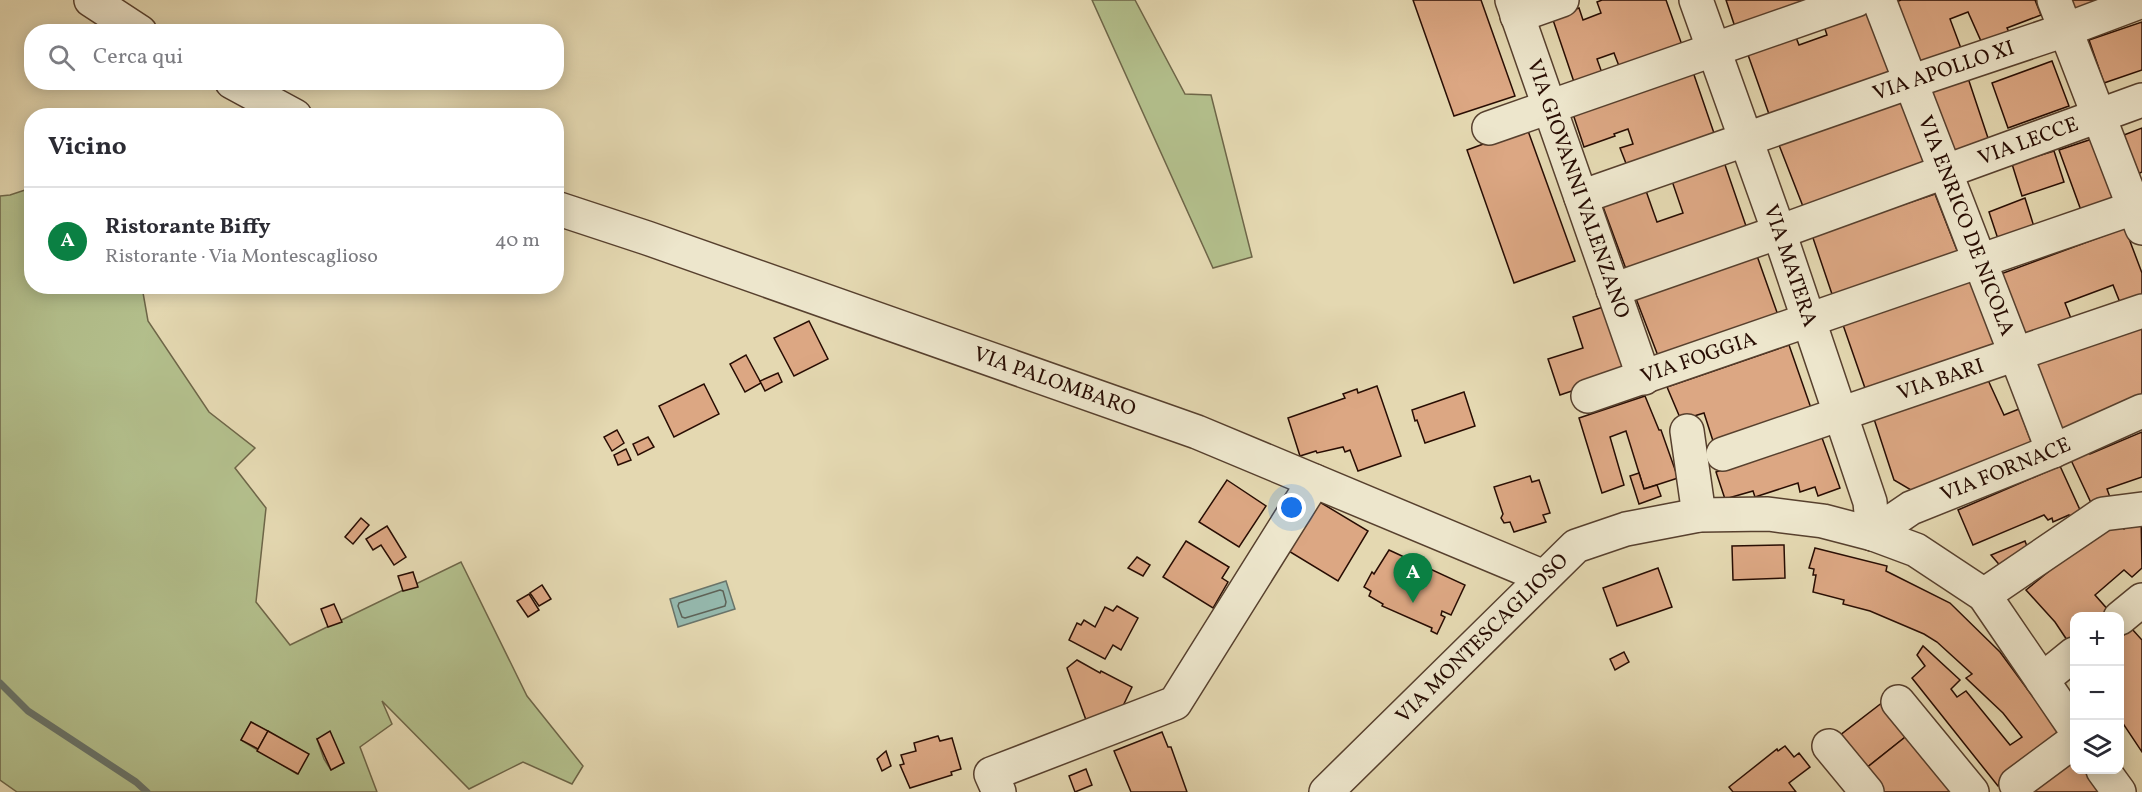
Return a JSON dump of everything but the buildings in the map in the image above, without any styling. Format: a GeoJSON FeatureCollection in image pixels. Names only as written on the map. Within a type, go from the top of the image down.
{"type":"FeatureCollection","features":[{"type":"Feature","properties":{"kind":"street"},"geometry":{"type":"LineString","coordinates":[[91,0],[128,24]]}},
{"type":"Feature","properties":{"kind":"street"},"geometry":{"type":"LineString","coordinates":[[1515,8],[1562,0]]}},
{"type":"Feature","properties":{"kind":"street","name":"VIA MATERA"},"geometry":{"type":"LineString","coordinates":[[1696,0],[1779,232],[1870,502],[1873,534]]}},
{"type":"Feature","properties":{"kind":"street"},"geometry":{"type":"LineString","coordinates":[[1489,128],[1856,0]]}},
{"type":"Feature","properties":{"kind":"street","name":"VIA ENRICO DE NICOLA"},"geometry":{"type":"LineString","coordinates":[[1879,0],[2053,451]]}},
{"type":"Feature","properties":{"kind":"street"},"geometry":{"type":"LineString","coordinates":[[2054,0],[2098,116],[2139,214]]}},
{"type":"Feature","properties":{"kind":"street","name":"VIA APOLLO XI"},"geometry":{"type":"LineString","coordinates":[[1581,197],[2065,30],[2142,1]]}},
{"type":"Feature","properties":{"kind":"street","name":"VIA GIOVANNI VALENZANO"},"geometry":{"type":"LineString","coordinates":[[1515,8],[1644,378]]}},
{"type":"Feature","properties":{"kind":"street"},"geometry":{"type":"LineString","coordinates":[[247,90],[280,108]]}},
{"type":"Feature","properties":{"kind":"street","name":"VIA LECCE"},"geometry":{"type":"LineString","coordinates":[[1613,290],[2142,100]]}},
{"type":"Feature","properties":{"kind":"street","name":"VIA PALOMBARO"},"geometry":{"type":"LineString","coordinates":[[564,211],[1197,432],[1544,577]]}},
{"type":"Feature","properties":{"kind":"street","name":"VIA FOGGIA"},"geometry":{"type":"LineString","coordinates":[[1588,396],[1980,261],[2139,214]]}},
{"type":"Feature","properties":{"kind":"street","name":"VIA BARI"},"geometry":{"type":"LineString","coordinates":[[1723,454],[1841,416],[2142,311]]}},
{"type":"Feature","properties":{"kind":"street","name":"VIA FORNACE"},"geometry":{"type":"LineString","coordinates":[[1873,534],[1911,508],[2053,451],[2142,411]]}},
{"type":"Feature","properties":{"kind":"street"},"geometry":{"type":"LineString","coordinates":[[1687,431],[1699,515]]}},
{"type":"Feature","properties":{"kind":"street"},"geometry":{"type":"LineString","coordinates":[[999,792],[991,774],[1174,703],[1314,481]]}},
{"type":"Feature","properties":{"kind":"street"},"geometry":{"type":"LineString","coordinates":[[2070,721],[1984,595],[2103,514],[2142,509]]}},
{"type":"Feature","properties":{"kind":"street","name":"VIA MONTESCAGLIOSO"},"geometry":{"type":"LineString","coordinates":[[1326,792],[1576,546],[1626,529],[1699,515],[1768,514],[1823,521],[1873,534],[1916,550],[1984,595]]}},
{"type":"Feature","properties":{"kind":"street"},"geometry":{"type":"LineString","coordinates":[[2124,615],[2142,600]]}},
{"type":"Feature","properties":{"kind":"street"},"geometry":{"type":"LineString","coordinates":[[2042,680],[2070,657]]}},
{"type":"Feature","properties":{"kind":"street"},"geometry":{"type":"LineString","coordinates":[[1898,702],[1972,792]]}},
{"type":"Feature","properties":{"kind":"street"},"geometry":{"type":"LineString","coordinates":[[2016,784],[2070,744]]}},
{"type":"Feature","properties":{"kind":"street"},"geometry":{"type":"LineString","coordinates":[[1829,746],[1867,792]]}},
{"type":"Feature","properties":{"kind":"street"},"geometry":{"type":"LineString","coordinates":[[2106,774],[2119,792]]}},
{"type":"Feature","properties":{"kind":"green space"},"geometry":{"type":"Polygon","coordinates":[[[1092,0],[1135,0],[1185,94],[1211,95],[1252,257],[1213,268],[1092,0]]]}},
{"type":"Feature","properties":{"kind":"green space"},"geometry":{"type":"Polygon","coordinates":[[[24,190],[24,294],[143,294],[148,321],[209,412],[255,448],[235,468],[266,508],[256,602],[290,645],[461,562],[527,696],[583,766],[572,784],[523,762],[469,789],[382,701],[392,724],[360,747],[377,792],[17,792],[0,780],[0,196],[24,190]],[[251,722],[241,740],[297,774],[308,754],[251,722]],[[317,739],[324,759],[331,770],[344,763],[336,749],[317,739]]]}},
{"type":"Feature","properties":{"kind":"water"},"geometry":{"type":"Polygon","coordinates":[[[726,581],[735,609],[678,627],[670,599],[726,581]]]}},
{"type":"Feature","properties":{"kind":"waterway"},"geometry":{"type":"LineString","coordinates":[[0,683],[28,711],[136,782],[147,792]]}},
{"type":"Feature","properties":{"kind":"place","name":"Ristorante Biffy"},"geometry":{"type":"Point","coordinates":[1413,603]}}]}
